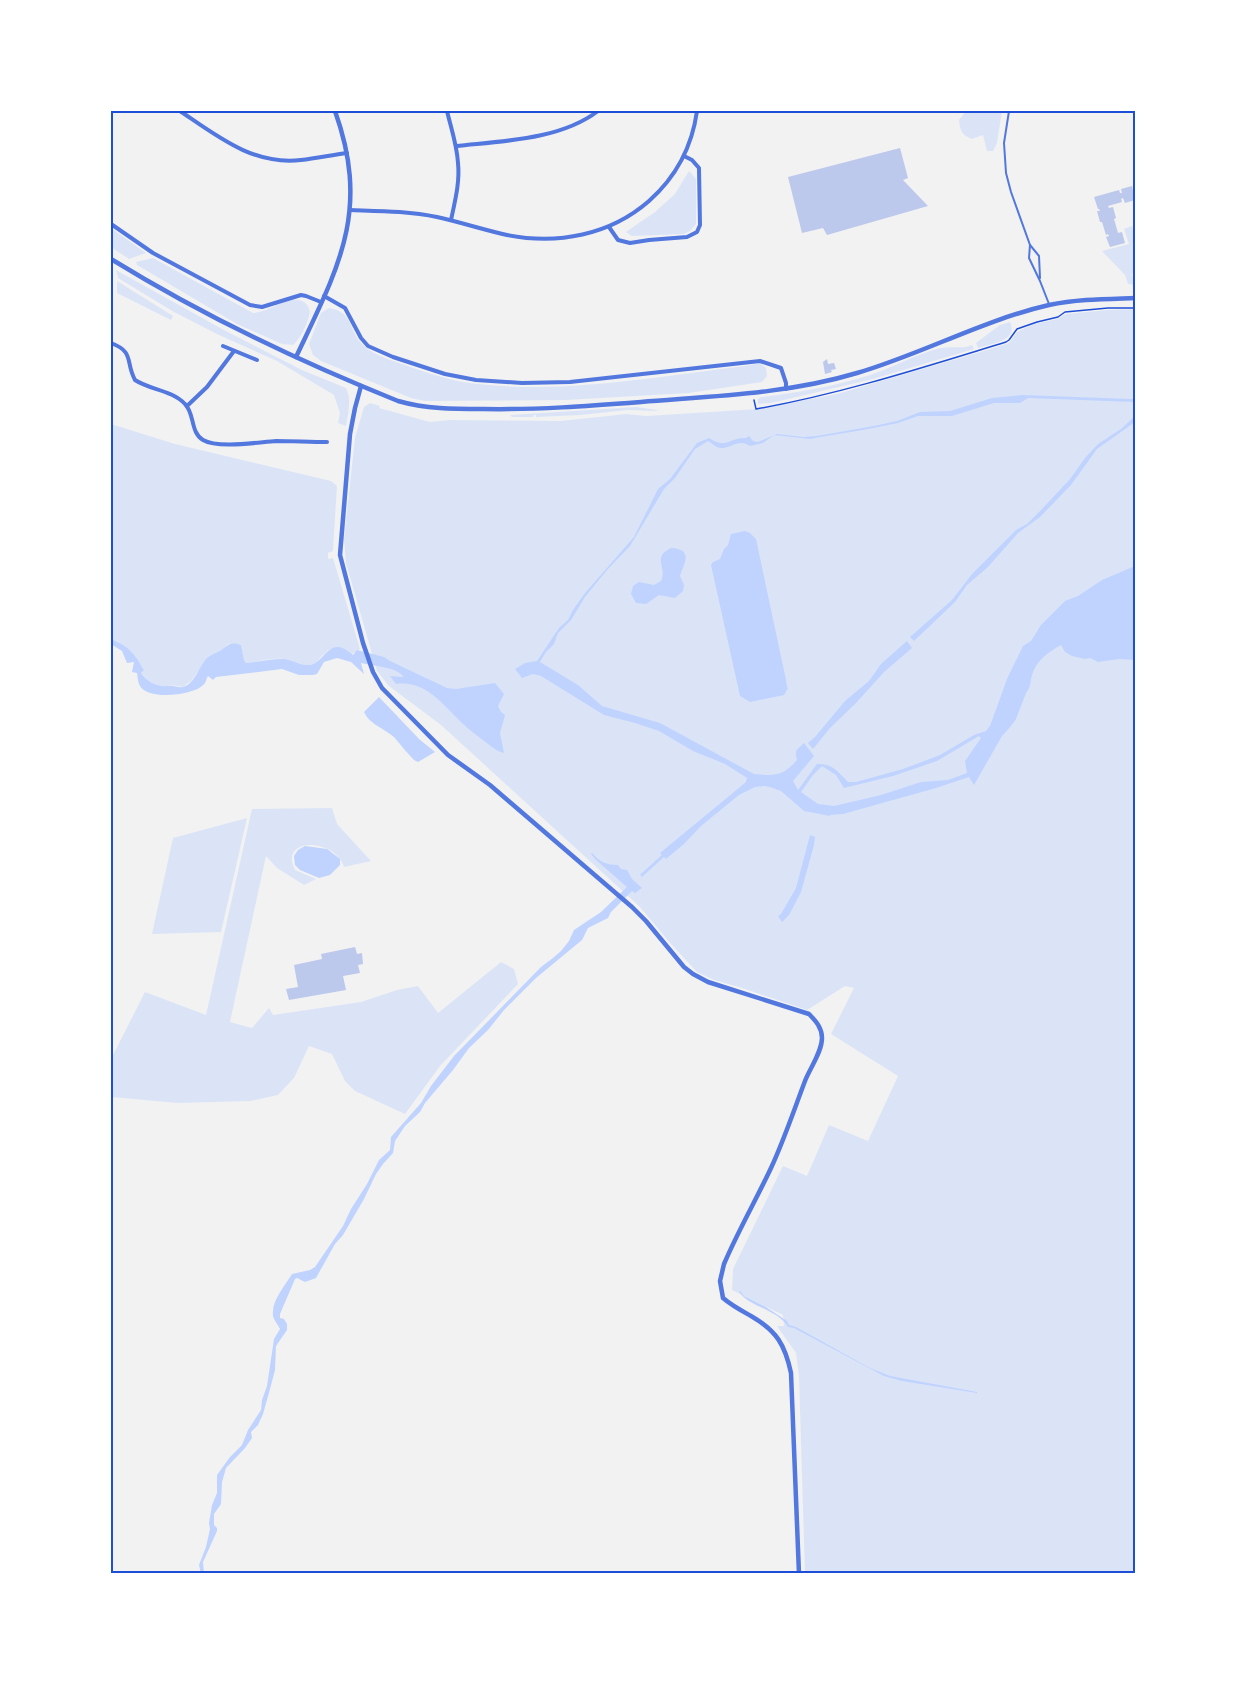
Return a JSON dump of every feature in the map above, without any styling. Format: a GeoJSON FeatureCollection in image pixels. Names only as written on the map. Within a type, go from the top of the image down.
{"type":"FeatureCollection","features":[{"type":"Feature","properties":{"kind":"street"},"geometry":{"type":"LineString","coordinates":[[180,111],[237,148],[262,157],[275,160],[302,160],[347,153]]}},
{"type":"Feature","properties":{"kind":"street"},"geometry":{"type":"LineString","coordinates":[[296,357],[342,254],[350,210],[351,188],[347,153],[335,111]]}},
{"type":"Feature","properties":{"kind":"street"},"geometry":{"type":"LineString","coordinates":[[447,111],[459,164],[451,220]]}},
{"type":"Feature","properties":{"kind":"street"},"geometry":{"type":"LineString","coordinates":[[456,146],[519,139],[565,128],[587,119],[598,111]]}},
{"type":"Feature","properties":{"kind":"street"},"geometry":{"type":"LineString","coordinates":[[350,210],[407,213],[451,220],[508,235],[535,238],[575,236],[609,227],[630,216],[653,198],[669,181],[684,156],[693,134],[698,111]]}},
{"type":"Feature","properties":{"kind":"street"},"geometry":{"type":"LineString","coordinates":[[609,227],[618,240],[630,243],[687,237],[697,232],[700,225],[699,168],[696,163],[684,156]]}},
{"type":"Feature","properties":{"kind":"street"},"geometry":{"type":"LineString","coordinates":[[111,224],[153,253],[250,305],[262,307],[301,296],[321,302]]}},
{"type":"Feature","properties":{"kind":"street"},"geometry":{"type":"LineString","coordinates":[[111,259],[218,321],[296,357],[398,401],[439,409],[503,410],[575,407],[786,389],[827,382],[867,370],[1013,315],[1049,305],[1083,299],[1135,298]]}},
{"type":"Feature","properties":{"kind":"street"},"geometry":{"type":"LineString","coordinates":[[324,296],[345,308],[361,338],[368,346],[445,374],[476,380],[522,383],[570,382],[760,361],[781,368],[786,389]]}},
{"type":"Feature","properties":{"kind":"street"},"geometry":{"type":"LineString","coordinates":[[111,343],[127,352],[135,380],[172,396],[187,406],[196,433],[201,439],[208,442],[236,444],[277,441],[327,442]]}},
{"type":"Feature","properties":{"kind":"street"},"geometry":{"type":"LineString","coordinates":[[223,346],[256,360]]}},
{"type":"Feature","properties":{"kind":"street"},"geometry":{"type":"LineString","coordinates":[[187,406],[207,387],[234,351]]}},
{"type":"Feature","properties":{"kind":"street"},"geometry":{"type":"LineString","coordinates":[[361,386],[350,434],[340,555],[363,643],[373,672],[382,688],[448,754],[490,785],[632,907],[684,967],[708,982],[809,1014],[820,1029],[821,1043],[792,1119],[728,1254],[720,1281],[723,1298],[764,1324],[778,1338],[788,1358],[793,1401],[799,1574]]}},
{"type":"Feature","properties":{"kind":"lane"},"geometry":{"type":"LineString","coordinates":[[1009,111],[1004,143],[1006,173],[1030,245],[1039,256],[1040,281]]}},
{"type":"Feature","properties":{"kind":"lane"},"geometry":{"type":"LineString","coordinates":[[1030,245],[1029,258],[1049,305]]}},
{"type":"Feature","properties":{"kind":"path"},"geometry":{"type":"LineString","coordinates":[[756,409],[838,391],[1006,342],[1017,329],[1058,317],[1065,312],[1135,308]]}},
{"type":"Feature","properties":{"kind":"shaded area"},"geometry":{"type":"Polygon","coordinates":[[[966,111],[1002,111],[997,143],[993,151],[987,151],[983,135],[972,139],[962,132],[959,120],[966,111]]]}},
{"type":"Feature","properties":{"kind":"shaded area"},"geometry":{"type":"Polygon","coordinates":[[[689,171],[696,179],[696,224],[690,231],[684,234],[632,236],[626,232],[655,212],[675,194],[689,171]]]}},
{"type":"Feature","properties":{"kind":"shaded area"},"geometry":{"type":"Polygon","coordinates":[[[1132,226],[1135,235],[1135,272],[1132,274],[1135,285],[1128,284],[1125,275],[1102,251],[1129,244],[1124,229],[1132,226]]]}},
{"type":"Feature","properties":{"kind":"shaded area"},"geometry":{"type":"Polygon","coordinates":[[[111,228],[146,253],[129,259],[111,247],[111,228]]]}},
{"type":"Feature","properties":{"kind":"shaded area"},"geometry":{"type":"Polygon","coordinates":[[[153,258],[253,313],[288,301],[303,302],[308,306],[310,312],[305,328],[293,345],[282,344],[237,324],[137,265],[136,262],[153,258]]]}},
{"type":"Feature","properties":{"kind":"shaded area"},"geometry":{"type":"Polygon","coordinates":[[[116,270],[222,329],[302,370],[346,388],[349,402],[346,426],[338,423],[340,413],[334,395],[277,361],[174,312],[118,278],[116,270]]]}},
{"type":"Feature","properties":{"kind":"shaded area"},"geometry":{"type":"Polygon","coordinates":[[[117,281],[173,316],[171,320],[117,293],[117,281]]]}},
{"type":"Feature","properties":{"kind":"shaded area"},"geometry":{"type":"Polygon","coordinates":[[[329,308],[342,313],[361,343],[375,353],[424,372],[463,382],[498,386],[568,386],[640,380],[760,363],[766,368],[767,376],[762,382],[689,393],[566,400],[425,401],[411,398],[321,361],[313,355],[309,344],[321,313],[329,308]]]}},
{"type":"Feature","properties":{"kind":"shaded area"},"geometry":{"type":"Polygon","coordinates":[[[1135,309],[1135,1574],[805,1574],[799,1376],[796,1353],[777,1326],[784,1326],[783,1315],[732,1290],[733,1269],[783,1166],[807,1176],[829,1125],[868,1141],[898,1076],[831,1034],[854,988],[845,986],[807,1010],[714,980],[697,972],[639,906],[441,725],[389,686],[377,671],[346,563],[344,539],[355,438],[364,407],[370,403],[380,406],[379,408],[430,422],[450,420],[561,421],[626,414],[646,416],[758,409],[837,394],[980,352],[1009,343],[1017,332],[1034,324],[1057,319],[1066,314],[1135,309]]]}},
{"type":"Feature","properties":{"kind":"shaded area"},"geometry":{"type":"Polygon","coordinates":[[[1010,322],[1011,334],[1007,338],[978,348],[976,343],[1000,325],[1010,322]]]}},
{"type":"Feature","properties":{"kind":"shaded area"},"geometry":{"type":"Polygon","coordinates":[[[972,345],[974,349],[873,379],[758,404],[758,399],[761,397],[843,383],[879,372],[940,348],[972,345]]]}},
{"type":"Feature","properties":{"kind":"shaded area"},"geometry":{"type":"Polygon","coordinates":[[[636,407],[657,411],[628,410],[536,417],[536,415],[512,417],[510,415],[636,407]]]}},
{"type":"Feature","properties":{"kind":"shaded area"},"geometry":{"type":"Polygon","coordinates":[[[111,424],[175,444],[331,481],[337,486],[333,551],[328,553],[328,559],[333,558],[360,649],[352,654],[342,648],[334,648],[310,665],[286,659],[246,663],[241,645],[233,643],[210,656],[191,681],[183,687],[157,686],[151,683],[141,673],[144,670],[130,651],[111,639],[111,424]]]}},
{"type":"Feature","properties":{"kind":"shaded area"},"geometry":{"type":"Polygon","coordinates":[[[332,808],[337,824],[371,861],[344,867],[332,852],[323,847],[305,845],[293,853],[292,861],[295,870],[316,879],[304,885],[277,868],[266,856],[230,1022],[252,1028],[269,1008],[273,1015],[361,1002],[397,990],[418,986],[438,1013],[501,962],[514,969],[518,984],[440,1066],[405,1114],[355,1091],[345,1081],[332,1054],[309,1046],[294,1078],[278,1095],[250,1101],[178,1103],[111,1097],[111,1059],[145,992],[206,1015],[252,809],[332,808]]]}},
{"type":"Feature","properties":{"kind":"shaded area"},"geometry":{"type":"Polygon","coordinates":[[[247,818],[221,932],[152,934],[173,838],[247,818]]]}},
{"type":"Feature","properties":{"kind":"water"},"geometry":{"type":"Polygon","coordinates":[[[1022,395],[1135,399],[1135,402],[1028,398],[1020,403],[994,403],[952,416],[918,416],[898,423],[810,439],[774,435],[817,436],[897,421],[920,412],[950,411],[992,398],[1022,395]]]}},
{"type":"Feature","properties":{"kind":"water"},"geometry":{"type":"Polygon","coordinates":[[[1135,416],[1135,422],[1097,449],[1071,485],[1040,517],[1018,533],[988,567],[967,585],[955,602],[914,641],[910,637],[952,600],[972,574],[1016,530],[1027,524],[1042,509],[1098,444],[1121,429],[1135,416]]]}},
{"type":"Feature","properties":{"kind":"water"},"geometry":{"type":"Polygon","coordinates":[[[749,436],[753,441],[758,442],[773,436],[763,443],[750,446],[739,443],[721,448],[708,441],[695,449],[675,478],[664,489],[630,546],[585,597],[540,662],[578,685],[602,706],[660,723],[754,774],[774,775],[783,772],[797,760],[796,752],[804,743],[814,756],[793,781],[798,790],[817,764],[831,767],[848,782],[856,782],[903,769],[940,755],[974,735],[986,731],[1023,646],[1031,641],[1041,625],[1065,601],[1078,596],[1102,580],[1135,566],[1135,660],[1119,659],[1098,662],[1090,658],[1072,656],[1065,652],[1061,645],[1047,654],[1034,670],[1030,687],[1016,719],[1002,736],[974,785],[969,777],[830,816],[804,811],[781,791],[765,786],[755,787],[739,795],[666,859],[660,853],[746,782],[747,778],[725,764],[693,751],[659,731],[604,715],[541,676],[533,674],[522,678],[515,669],[525,663],[537,661],[585,593],[634,537],[658,489],[670,479],[697,443],[709,438],[724,443],[749,436]],[[979,736],[937,761],[893,776],[844,788],[836,775],[822,766],[801,792],[818,804],[834,806],[881,795],[921,782],[948,780],[967,773],[965,761],[981,738],[979,736]]]}},
{"type":"Feature","properties":{"kind":"water"},"geometry":{"type":"Polygon","coordinates":[[[745,531],[756,539],[788,688],[784,695],[750,702],[740,696],[711,565],[720,559],[731,534],[745,531]]]}},
{"type":"Feature","properties":{"kind":"water"},"geometry":{"type":"Polygon","coordinates":[[[671,548],[683,551],[685,554],[686,558],[680,576],[684,585],[683,591],[675,598],[659,595],[646,604],[636,603],[631,594],[633,586],[639,582],[654,585],[661,581],[663,576],[662,555],[671,548]]]}},
{"type":"Feature","properties":{"kind":"water"},"geometry":{"type":"Polygon","coordinates":[[[111,639],[131,651],[144,670],[141,673],[150,682],[160,686],[187,685],[194,679],[207,658],[234,643],[241,645],[246,663],[283,659],[310,665],[328,651],[338,647],[353,655],[357,650],[384,657],[447,688],[456,689],[495,683],[504,694],[498,706],[505,715],[500,733],[504,753],[470,730],[433,695],[416,686],[396,684],[390,676],[403,676],[390,669],[361,663],[364,674],[351,662],[337,658],[324,662],[317,674],[313,675],[299,675],[282,669],[216,677],[213,680],[208,676],[204,684],[192,691],[165,695],[149,693],[141,687],[137,673],[132,672],[134,662],[127,663],[122,651],[111,644],[111,639]]]}},
{"type":"Feature","properties":{"kind":"water"},"geometry":{"type":"Polygon","coordinates":[[[907,641],[912,648],[884,672],[813,749],[808,743],[845,701],[869,681],[881,664],[907,641]]]}},
{"type":"Feature","properties":{"kind":"water"},"geometry":{"type":"Polygon","coordinates":[[[379,697],[419,739],[435,752],[418,762],[394,737],[373,723],[364,712],[379,697]]]}},
{"type":"Feature","properties":{"kind":"water"},"geometry":{"type":"Polygon","coordinates":[[[810,835],[815,837],[814,845],[801,892],[789,915],[782,922],[778,916],[796,888],[810,835]]]}},
{"type":"Feature","properties":{"kind":"water"},"geometry":{"type":"Polygon","coordinates":[[[305,846],[327,849],[340,859],[340,865],[330,875],[319,878],[300,870],[295,865],[294,856],[305,846]]]}},
{"type":"Feature","properties":{"kind":"water"},"geometry":{"type":"Polygon","coordinates":[[[592,853],[604,862],[627,870],[632,879],[642,888],[635,893],[632,891],[608,918],[588,928],[582,940],[536,978],[469,1048],[395,1141],[393,1153],[376,1174],[364,1199],[316,1278],[305,1282],[295,1279],[280,1314],[280,1318],[284,1319],[287,1324],[287,1330],[276,1346],[275,1370],[263,1414],[258,1425],[251,1432],[252,1438],[226,1468],[222,1482],[221,1504],[214,1514],[214,1525],[217,1531],[203,1562],[204,1574],[201,1574],[199,1565],[210,1529],[212,1505],[217,1493],[217,1475],[242,1445],[248,1430],[261,1410],[274,1339],[280,1329],[273,1316],[274,1305],[279,1294],[292,1274],[315,1267],[343,1226],[379,1160],[390,1150],[391,1137],[421,1103],[454,1056],[541,967],[561,951],[574,930],[601,912],[627,887],[596,860],[592,853]]]}},
{"type":"Feature","properties":{"kind":"water"},"geometry":{"type":"Polygon","coordinates":[[[739,1292],[744,1296],[787,1321],[789,1325],[870,1368],[890,1376],[977,1393],[884,1376],[794,1328],[788,1327],[777,1316],[750,1302],[739,1292]]]}},
{"type":"Feature","properties":{"kind":"building"},"geometry":{"type":"Polygon","coordinates":[[[900,148],[908,178],[903,180],[928,206],[827,235],[823,228],[802,233],[788,177],[900,148]]]}},
{"type":"Feature","properties":{"kind":"building"},"geometry":{"type":"Polygon","coordinates":[[[1132,186],[1135,200],[1125,203],[1123,198],[1122,202],[1108,206],[1113,207],[1118,233],[1122,232],[1125,243],[1110,247],[1106,237],[1109,236],[1106,235],[1102,222],[1100,222],[1097,211],[1100,211],[1094,197],[1119,190],[1122,193],[1121,189],[1132,186]]]}},
{"type":"Feature","properties":{"kind":"building"},"geometry":{"type":"Polygon","coordinates":[[[827,359],[828,364],[834,363],[836,369],[825,374],[823,362],[827,359]]]}},
{"type":"Feature","properties":{"kind":"building"},"geometry":{"type":"Polygon","coordinates":[[[355,947],[357,954],[362,953],[363,964],[358,965],[360,973],[343,976],[346,990],[289,1000],[286,989],[298,987],[294,965],[322,959],[321,954],[355,947]]]}},
{"type":"Feature","properties":{"kind":"waterway"},"geometry":{"type":"LineString","coordinates":[[642,875],[664,855]]}}]}
